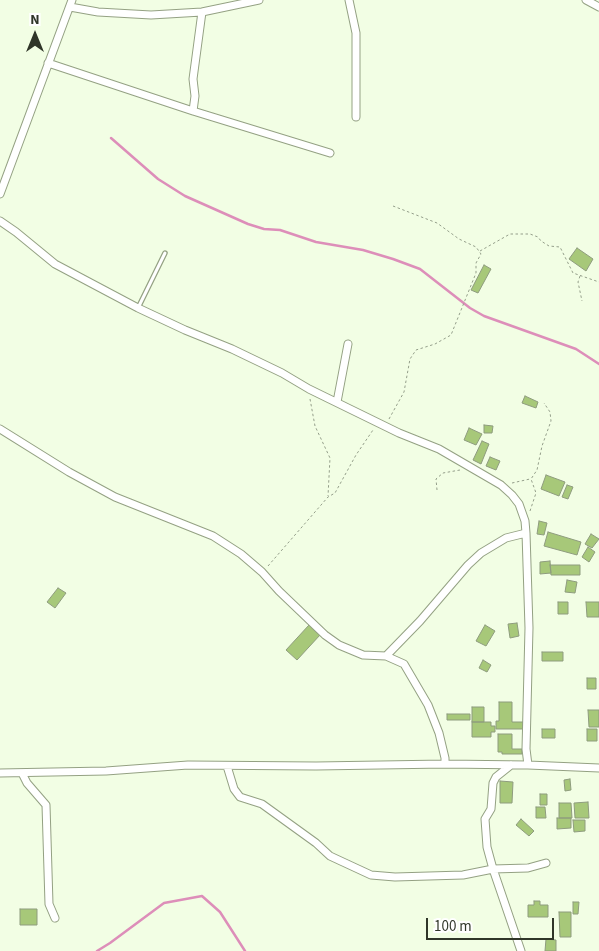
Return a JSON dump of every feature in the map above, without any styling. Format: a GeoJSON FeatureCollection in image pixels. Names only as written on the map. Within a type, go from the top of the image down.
{"type":"FeatureCollection","features":[{"type":"Feature","properties":{"kind":"street"},"geometry":{"type":"LineString","coordinates":[[0,194],[71,3],[98,12],[152,15],[202,12],[239,2],[259,0]]}},
{"type":"Feature","properties":{"kind":"street"},"geometry":{"type":"LineString","coordinates":[[349,0],[356,33],[356,116]]}},
{"type":"Feature","properties":{"kind":"street"},"geometry":{"type":"LineString","coordinates":[[586,0],[599,7]]}},
{"type":"Feature","properties":{"kind":"street"},"geometry":{"type":"LineString","coordinates":[[193,111],[195,96],[194,72],[202,12]]}},
{"type":"Feature","properties":{"kind":"street"},"geometry":{"type":"LineString","coordinates":[[48,63],[193,111],[330,153]]}},
{"type":"Feature","properties":{"kind":"street"},"geometry":{"type":"LineString","coordinates":[[0,221],[55,264],[138,308],[232,349],[282,373],[309,389],[440,449],[501,485],[512,495],[519,504],[525,521],[526,533],[529,628],[526,749],[528,765]]}},
{"type":"Feature","properties":{"kind":"street"},"geometry":{"type":"LineString","coordinates":[[337,402],[348,344]]}},
{"type":"Feature","properties":{"kind":"street"},"geometry":{"type":"LineString","coordinates":[[0,429],[61,467],[115,497],[213,536],[241,554],[262,572],[279,591],[339,645],[363,655],[386,656],[404,664],[428,705],[439,733],[445,764]]}},
{"type":"Feature","properties":{"kind":"street"},"geometry":{"type":"LineString","coordinates":[[386,656],[420,621],[468,564],[481,553],[506,538],[526,533]]}},
{"type":"Feature","properties":{"kind":"street"},"geometry":{"type":"LineString","coordinates":[[0,773],[106,771],[188,765],[445,764],[599,768]]}},
{"type":"Feature","properties":{"kind":"street"},"geometry":{"type":"LineString","coordinates":[[511,765],[496,777],[493,783],[491,809],[485,819],[487,847],[493,869],[522,951]]}},
{"type":"Feature","properties":{"kind":"street"},"geometry":{"type":"LineString","coordinates":[[227,766],[234,789],[240,797],[262,804],[316,843],[330,856],[371,875],[395,877],[463,875],[493,869],[528,868],[546,863]]}},
{"type":"Feature","properties":{"kind":"street"},"geometry":{"type":"LineString","coordinates":[[22,773],[36,795],[46,805],[49,904],[55,918]]}},
{"type":"Feature","properties":{"kind":"lane"},"geometry":{"type":"LineString","coordinates":[[138,308],[165,253]]}},
{"type":"Feature","properties":{"kind":"path"},"geometry":{"type":"LineString","coordinates":[[262,572],[328,497],[335,493],[356,454],[382,424],[404,392],[410,359],[416,350],[435,344],[451,335],[476,273],[476,263],[481,254],[476,247],[459,239],[437,222],[393,206]]}},
{"type":"Feature","properties":{"kind":"path"},"geometry":{"type":"LineString","coordinates":[[479,252],[510,234],[530,234],[538,237],[549,246],[560,247],[573,273],[599,282]]}},
{"type":"Feature","properties":{"kind":"path"},"geometry":{"type":"LineString","coordinates":[[581,275],[578,282],[582,302]]}},
{"type":"Feature","properties":{"kind":"path"},"geometry":{"type":"LineString","coordinates":[[309,389],[315,426],[330,458],[328,497]]}},
{"type":"Feature","properties":{"kind":"path"},"geometry":{"type":"LineString","coordinates":[[501,485],[530,479],[536,470],[551,421],[550,412],[544,403]]}},
{"type":"Feature","properties":{"kind":"path"},"geometry":{"type":"LineString","coordinates":[[437,490],[436,479],[443,473],[468,467]]}},
{"type":"Feature","properties":{"kind":"path"},"geometry":{"type":"LineString","coordinates":[[525,521],[533,505],[536,493],[530,479]]}},
{"type":"Feature","properties":{"kind":"building"},"geometry":{"type":"Polygon","coordinates":[[[577,248],[593,259],[586,271],[569,259],[577,248]]]}},
{"type":"Feature","properties":{"kind":"building"},"geometry":{"type":"Polygon","coordinates":[[[484,265],[491,269],[478,293],[471,290],[484,265]]]}},
{"type":"Feature","properties":{"kind":"building"},"geometry":{"type":"Polygon","coordinates":[[[525,396],[538,402],[536,408],[522,403],[525,396]]]}},
{"type":"Feature","properties":{"kind":"building"},"geometry":{"type":"Polygon","coordinates":[[[484,425],[493,426],[492,433],[484,433],[484,425]]]}},
{"type":"Feature","properties":{"kind":"building"},"geometry":{"type":"Polygon","coordinates":[[[469,428],[482,434],[476,445],[464,440],[469,428]]]}},
{"type":"Feature","properties":{"kind":"building"},"geometry":{"type":"Polygon","coordinates":[[[482,441],[489,444],[481,464],[473,460],[482,441]]]}},
{"type":"Feature","properties":{"kind":"building"},"geometry":{"type":"Polygon","coordinates":[[[490,457],[500,461],[496,470],[486,466],[490,457]]]}},
{"type":"Feature","properties":{"kind":"building"},"geometry":{"type":"Polygon","coordinates":[[[546,475],[565,482],[559,496],[541,489],[546,475]]]}},
{"type":"Feature","properties":{"kind":"building"},"geometry":{"type":"Polygon","coordinates":[[[567,485],[573,487],[568,499],[562,497],[567,485]]]}},
{"type":"Feature","properties":{"kind":"building"},"geometry":{"type":"Polygon","coordinates":[[[539,521],[547,523],[544,535],[537,534],[539,521]]]}},
{"type":"Feature","properties":{"kind":"building"},"geometry":{"type":"Polygon","coordinates":[[[548,532],[581,542],[577,555],[544,546],[548,532]]]}},
{"type":"Feature","properties":{"kind":"building"},"geometry":{"type":"Polygon","coordinates":[[[591,534],[599,539],[592,548],[585,544],[591,534]]]}},
{"type":"Feature","properties":{"kind":"building"},"geometry":{"type":"Polygon","coordinates":[[[588,547],[595,552],[589,562],[582,557],[588,547]]]}},
{"type":"Feature","properties":{"kind":"building"},"geometry":{"type":"Polygon","coordinates":[[[550,561],[551,573],[540,574],[540,562],[550,561]]]}},
{"type":"Feature","properties":{"kind":"building"},"geometry":{"type":"Polygon","coordinates":[[[550,565],[580,565],[580,575],[551,575],[550,565]]]}},
{"type":"Feature","properties":{"kind":"building"},"geometry":{"type":"Polygon","coordinates":[[[567,580],[577,582],[575,593],[565,592],[567,580]]]}},
{"type":"Feature","properties":{"kind":"building"},"geometry":{"type":"Polygon","coordinates":[[[58,588],[66,593],[55,608],[47,602],[58,588]]]}},
{"type":"Feature","properties":{"kind":"building"},"geometry":{"type":"Polygon","coordinates":[[[558,602],[568,602],[568,614],[558,614],[558,602]]]}},
{"type":"Feature","properties":{"kind":"building"},"geometry":{"type":"Polygon","coordinates":[[[586,602],[599,602],[599,617],[587,617],[586,602]]]}},
{"type":"Feature","properties":{"kind":"building"},"geometry":{"type":"Polygon","coordinates":[[[517,623],[519,636],[510,638],[508,624],[517,623]]]}},
{"type":"Feature","properties":{"kind":"building"},"geometry":{"type":"Polygon","coordinates":[[[309,625],[320,635],[297,660],[286,650],[309,625]]]}},
{"type":"Feature","properties":{"kind":"building"},"geometry":{"type":"Polygon","coordinates":[[[485,625],[495,631],[486,646],[476,641],[485,625]]]}},
{"type":"Feature","properties":{"kind":"building"},"geometry":{"type":"Polygon","coordinates":[[[542,652],[563,652],[563,661],[542,661],[542,652]]]}},
{"type":"Feature","properties":{"kind":"building"},"geometry":{"type":"Polygon","coordinates":[[[483,660],[491,665],[487,672],[479,668],[483,660]]]}},
{"type":"Feature","properties":{"kind":"building"},"geometry":{"type":"Polygon","coordinates":[[[587,678],[596,678],[596,689],[587,689],[587,678]]]}},
{"type":"Feature","properties":{"kind":"building"},"geometry":{"type":"Polygon","coordinates":[[[499,702],[512,702],[512,722],[523,722],[523,729],[496,729],[496,721],[499,721],[499,702]]]}},
{"type":"Feature","properties":{"kind":"building"},"geometry":{"type":"Polygon","coordinates":[[[472,707],[484,707],[484,722],[472,722],[472,707]]]}},
{"type":"Feature","properties":{"kind":"building"},"geometry":{"type":"Polygon","coordinates":[[[588,710],[599,710],[599,727],[589,727],[588,710]]]}},
{"type":"Feature","properties":{"kind":"building"},"geometry":{"type":"Polygon","coordinates":[[[447,714],[470,714],[470,720],[447,720],[447,714]]]}},
{"type":"Feature","properties":{"kind":"building"},"geometry":{"type":"Polygon","coordinates":[[[472,722],[491,722],[491,726],[495,726],[495,732],[491,732],[491,737],[472,737],[472,722]]]}},
{"type":"Feature","properties":{"kind":"building"},"geometry":{"type":"Polygon","coordinates":[[[542,729],[555,729],[555,738],[542,738],[542,729]]]}},
{"type":"Feature","properties":{"kind":"building"},"geometry":{"type":"Polygon","coordinates":[[[587,729],[597,729],[597,741],[587,741],[587,729]]]}},
{"type":"Feature","properties":{"kind":"building"},"geometry":{"type":"Polygon","coordinates":[[[498,734],[512,734],[512,749],[522,749],[522,754],[502,754],[502,752],[498,752],[498,734]]]}},
{"type":"Feature","properties":{"kind":"building"},"geometry":{"type":"Polygon","coordinates":[[[570,779],[571,790],[565,791],[564,780],[570,779]]]}},
{"type":"Feature","properties":{"kind":"building"},"geometry":{"type":"Polygon","coordinates":[[[500,781],[513,782],[512,803],[500,803],[500,781]]]}},
{"type":"Feature","properties":{"kind":"building"},"geometry":{"type":"Polygon","coordinates":[[[540,794],[547,794],[547,805],[540,805],[540,794]]]}},
{"type":"Feature","properties":{"kind":"building"},"geometry":{"type":"Polygon","coordinates":[[[588,802],[589,818],[575,818],[574,803],[588,802]]]}},
{"type":"Feature","properties":{"kind":"building"},"geometry":{"type":"Polygon","coordinates":[[[559,803],[571,803],[572,818],[559,818],[559,803]]]}},
{"type":"Feature","properties":{"kind":"building"},"geometry":{"type":"Polygon","coordinates":[[[536,807],[545,807],[546,818],[536,818],[536,807]]]}},
{"type":"Feature","properties":{"kind":"building"},"geometry":{"type":"Polygon","coordinates":[[[557,818],[571,818],[571,828],[557,829],[557,818]]]}},
{"type":"Feature","properties":{"kind":"building"},"geometry":{"type":"Polygon","coordinates":[[[521,819],[534,831],[529,836],[516,825],[521,819]]]}},
{"type":"Feature","properties":{"kind":"building"},"geometry":{"type":"Polygon","coordinates":[[[573,820],[585,820],[585,831],[574,832],[573,820]]]}},
{"type":"Feature","properties":{"kind":"building"},"geometry":{"type":"Polygon","coordinates":[[[534,901],[540,901],[540,905],[548,905],[548,917],[528,917],[528,905],[534,905],[534,901]]]}},
{"type":"Feature","properties":{"kind":"building"},"geometry":{"type":"Polygon","coordinates":[[[573,902],[579,902],[578,914],[573,914],[573,902]]]}},
{"type":"Feature","properties":{"kind":"building"},"geometry":{"type":"Polygon","coordinates":[[[20,909],[37,909],[37,925],[20,925],[20,909]]]}},
{"type":"Feature","properties":{"kind":"building"},"geometry":{"type":"Polygon","coordinates":[[[559,912],[571,912],[571,937],[560,937],[559,912]]]}},
{"type":"Feature","properties":{"kind":"building"},"geometry":{"type":"Polygon","coordinates":[[[546,939],[556,940],[556,951],[545,951],[546,939]]]}},
{"type":"Feature","properties":{"kind":"waterway"},"geometry":{"type":"LineString","coordinates":[[111,138],[158,179],[185,196],[248,224],[264,229],[280,230],[316,242],[363,250],[420,269],[470,308],[484,316],[576,349],[599,364]]}},
{"type":"Feature","properties":{"kind":"waterway"},"geometry":{"type":"LineString","coordinates":[[97,951],[164,903],[202,896],[220,912],[245,951]]}}]}
